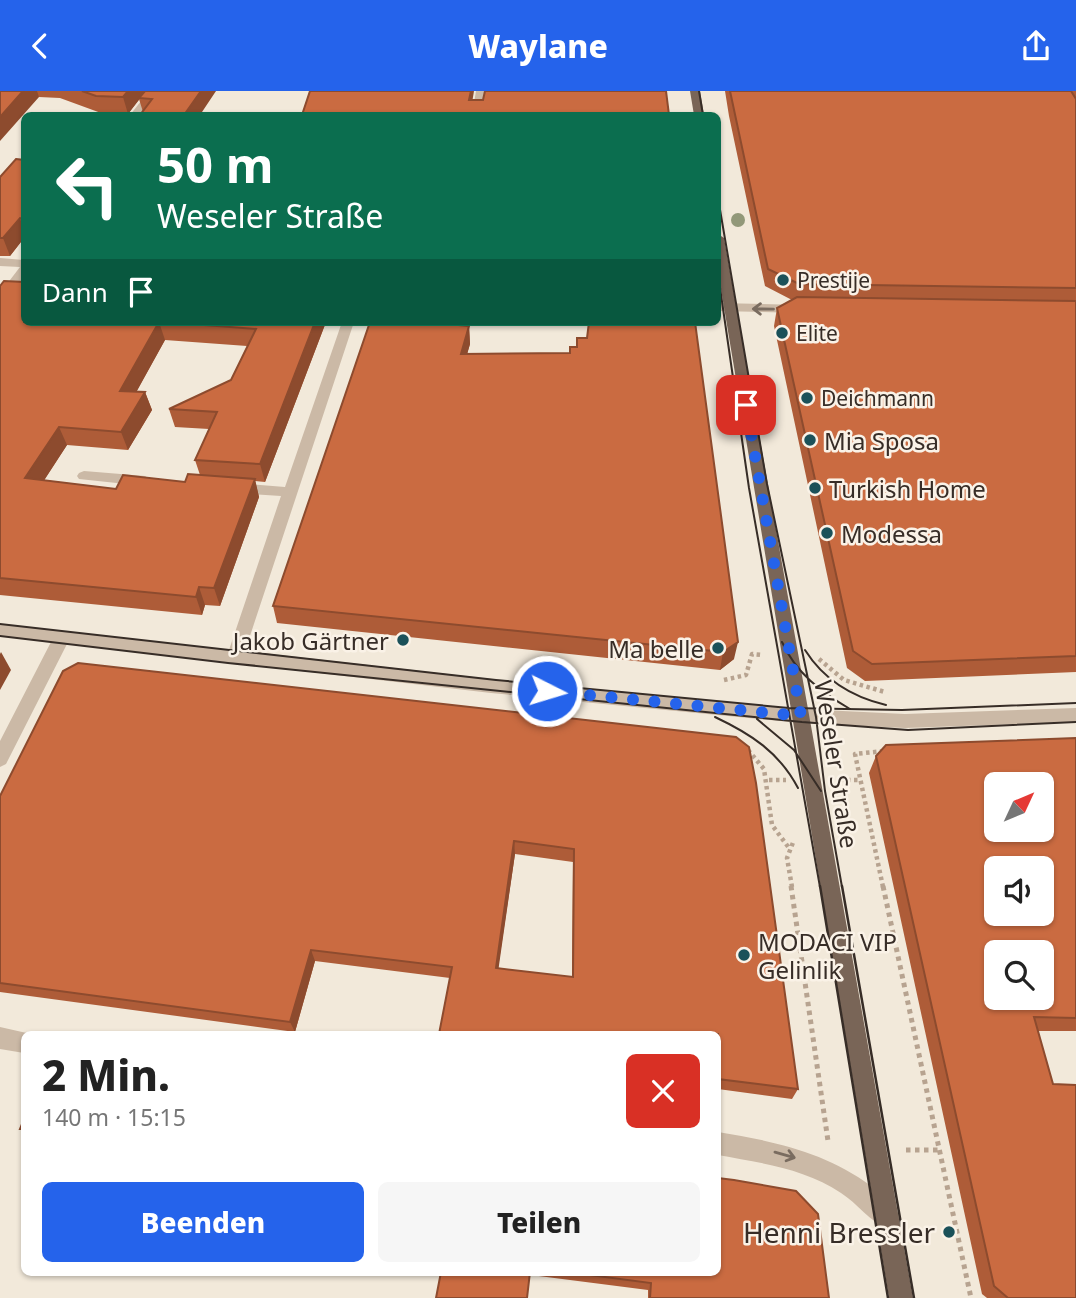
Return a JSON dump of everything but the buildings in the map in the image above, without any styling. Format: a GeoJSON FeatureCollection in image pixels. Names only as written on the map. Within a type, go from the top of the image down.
{"type":"FeatureCollection","features":[{"type":"Feature","properties":{"kind":"main road"},"geometry":{"type":"LineString","coordinates":[[695,91],[698,112]]}},
{"type":"Feature","properties":{"kind":"main road","name":"Weseler Straße"},"geometry":{"type":"LineString","coordinates":[[721,273],[724,308],[801,716],[901,1298]]}},
{"type":"Feature","properties":{"kind":"street"},"geometry":{"type":"LineString","coordinates":[[137,112],[154,91]]}},
{"type":"Feature","properties":{"kind":"street"},"geometry":{"type":"LineString","coordinates":[[478,112],[481,91]]}},
{"type":"Feature","properties":{"kind":"street"},"geometry":{"type":"LineString","coordinates":[[0,262],[21,266]]}},
{"type":"Feature","properties":{"kind":"street"},"geometry":{"type":"LineString","coordinates":[[0,302],[21,271]]}},
{"type":"Feature","properties":{"kind":"street"},"geometry":{"type":"LineString","coordinates":[[724,308],[821,310]]}},
{"type":"Feature","properties":{"kind":"street"},"geometry":{"type":"LineString","coordinates":[[235,656],[347,326]]}},
{"type":"Feature","properties":{"kind":"street"},"geometry":{"type":"LineString","coordinates":[[84,476],[167,482]]}},
{"type":"Feature","properties":{"kind":"street"},"geometry":{"type":"LineString","coordinates":[[222,487],[291,492]]}},
{"type":"Feature","properties":{"kind":"street"},"geometry":{"type":"LineString","coordinates":[[0,631],[491,686],[801,716],[905,720],[1076,715]]}},
{"type":"Feature","properties":{"kind":"street"},"geometry":{"type":"LineString","coordinates":[[0,759],[62,637]]}},
{"type":"Feature","properties":{"kind":"street"},"geometry":{"type":"LineString","coordinates":[[0,1038],[21,1042]]}},
{"type":"Feature","properties":{"kind":"street"},"geometry":{"type":"LineString","coordinates":[[721,1144],[781,1153],[836,1176],[855,1187],[888,1217]]}},
{"type":"Feature","properties":{"kind":"path"},"geometry":{"type":"LineString","coordinates":[[713,683],[746,675],[752,655]]}},
{"type":"Feature","properties":{"kind":"path"},"geometry":{"type":"LineString","coordinates":[[816,657],[844,680],[887,692]]}},
{"type":"Feature","properties":{"kind":"path"},"geometry":{"type":"LineString","coordinates":[[745,747],[757,757],[769,780],[771,823],[789,848],[786,863],[836,1176]]}},
{"type":"Feature","properties":{"kind":"path"},"geometry":{"type":"LineString","coordinates":[[890,750],[855,754],[971,1298]]}},
{"type":"Feature","properties":{"kind":"tram line"},"geometry":{"type":"LineString","coordinates":[[699,91],[702,112]]}},
{"type":"Feature","properties":{"kind":"tram line"},"geometry":{"type":"LineString","coordinates":[[721,216],[767,484],[808,679]]}},
{"type":"Feature","properties":{"kind":"tram line"},"geometry":{"type":"LineString","coordinates":[[721,295],[749,488],[788,708]]}},
{"type":"Feature","properties":{"kind":"tram line"},"geometry":{"type":"LineString","coordinates":[[0,624],[496,680],[788,708]]}},
{"type":"Feature","properties":{"kind":"tram line"},"geometry":{"type":"LineString","coordinates":[[0,636],[228,663],[790,721]]}},
{"type":"Feature","properties":{"kind":"tram line"},"geometry":{"type":"LineString","coordinates":[[782,642],[794,663],[808,679]]}},
{"type":"Feature","properties":{"kind":"tram line"},"geometry":{"type":"LineString","coordinates":[[805,650],[821,670],[840,686],[886,705]]}},
{"type":"Feature","properties":{"kind":"tram line"},"geometry":{"type":"LineString","coordinates":[[808,679],[850,709]]}},
{"type":"Feature","properties":{"kind":"tram line"},"geometry":{"type":"LineString","coordinates":[[808,679],[814,708]]}},
{"type":"Feature","properties":{"kind":"tram line"},"geometry":{"type":"LineString","coordinates":[[814,708],[902,710],[1076,703]]}},
{"type":"Feature","properties":{"kind":"tram line"},"geometry":{"type":"LineString","coordinates":[[788,708],[814,708]]}},
{"type":"Feature","properties":{"kind":"tram line"},"geometry":{"type":"LineString","coordinates":[[788,708],[790,721]]}},
{"type":"Feature","properties":{"kind":"tram line"},"geometry":{"type":"LineString","coordinates":[[814,708],[817,723]]}},
{"type":"Feature","properties":{"kind":"tram line"},"geometry":{"type":"LineString","coordinates":[[715,717],[763,745],[782,764],[798,788]]}},
{"type":"Feature","properties":{"kind":"tram line"},"geometry":{"type":"LineString","coordinates":[[757,719],[796,753]]}},
{"type":"Feature","properties":{"kind":"tram line"},"geometry":{"type":"LineString","coordinates":[[790,721],[817,723]]}},
{"type":"Feature","properties":{"kind":"tram line"},"geometry":{"type":"LineString","coordinates":[[790,721],[796,753]]}},
{"type":"Feature","properties":{"kind":"tram line"},"geometry":{"type":"LineString","coordinates":[[817,723],[908,730],[1076,722]]}},
{"type":"Feature","properties":{"kind":"tram line"},"geometry":{"type":"LineString","coordinates":[[817,723],[825,791],[842,887]]}},
{"type":"Feature","properties":{"kind":"tram line"},"geometry":{"type":"LineString","coordinates":[[796,753],[821,791]]}},
{"type":"Feature","properties":{"kind":"tram line"},"geometry":{"type":"LineString","coordinates":[[796,753],[820,887]]}},
{"type":"Feature","properties":{"kind":"tram line"},"geometry":{"type":"LineString","coordinates":[[820,886],[888,1298]]}},
{"type":"Feature","properties":{"kind":"tram line"},"geometry":{"type":"LineString","coordinates":[[842,886],[914,1298]]}},
{"type":"Feature","properties":{"kind":"place","name":"Prestije"},"geometry":{"type":"Point","coordinates":[783,280]}},
{"type":"Feature","properties":{"kind":"place","name":"Elite"},"geometry":{"type":"Point","coordinates":[782,333]}},
{"type":"Feature","properties":{"kind":"place","name":"Deichmann"},"geometry":{"type":"Point","coordinates":[807,398]}},
{"type":"Feature","properties":{"kind":"place","name":"Mia Sposa"},"geometry":{"type":"Point","coordinates":[810,440]}},
{"type":"Feature","properties":{"kind":"place","name":"Turkish Home"},"geometry":{"type":"Point","coordinates":[815,488]}},
{"type":"Feature","properties":{"kind":"place","name":"Modessa"},"geometry":{"type":"Point","coordinates":[827,533]}},
{"type":"Feature","properties":{"kind":"place","name":"Jakob Gärtner"},"geometry":{"type":"Point","coordinates":[403,640]}},
{"type":"Feature","properties":{"kind":"place","name":"Ma belle"},"geometry":{"type":"Point","coordinates":[718,648]}},
{"type":"Feature","properties":{"kind":"place","name":"MODACI VIP Gelinlik"},"geometry":{"type":"Point","coordinates":[744,955]}},
{"type":"Feature","properties":{"kind":"place","name":"Henni Bressler"},"geometry":{"type":"Point","coordinates":[949,1232]}},
{"type":"Feature","properties":{"kind":"route"},"geometry":{"type":"LineString","coordinates":[[547,691],[801,716],[746,405]]}}]}
